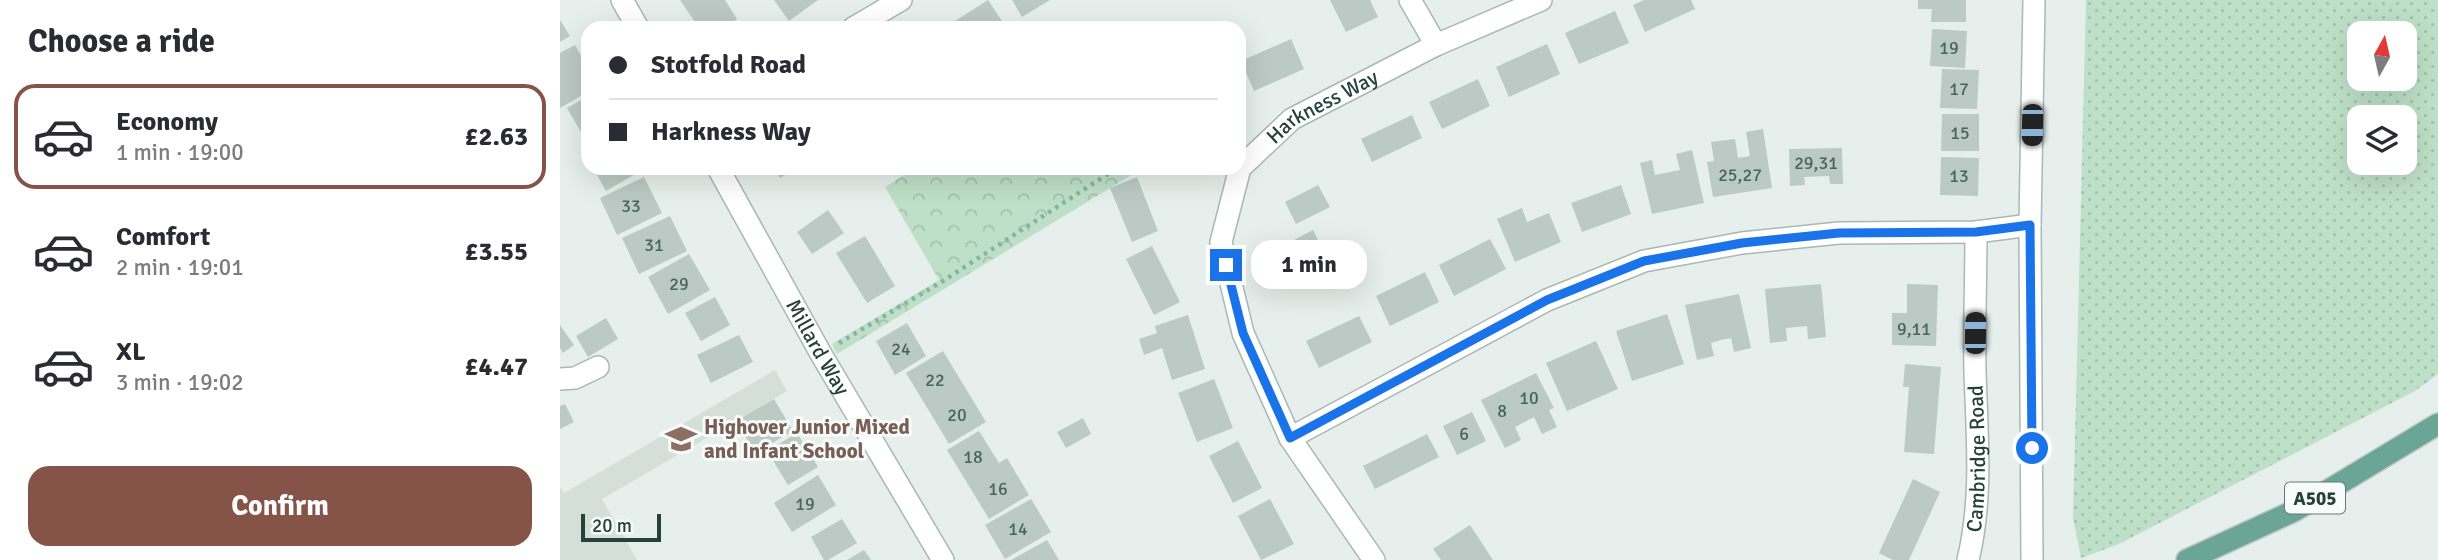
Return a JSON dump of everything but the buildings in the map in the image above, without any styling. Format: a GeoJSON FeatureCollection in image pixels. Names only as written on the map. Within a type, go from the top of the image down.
{"type":"FeatureCollection","features":[{"type":"Feature","properties":{"kind":"main road","name":"A505"},"geometry":{"type":"LineString","coordinates":[[2186,560],[2294,511],[2438,424]]}},
{"type":"Feature","properties":{"kind":"street"},"geometry":{"type":"LineString","coordinates":[[622,0],[634,21]]}},
{"type":"Feature","properties":{"kind":"street"},"geometry":{"type":"LineString","coordinates":[[865,21],[901,0]]}},
{"type":"Feature","properties":{"kind":"street"},"geometry":{"type":"LineString","coordinates":[[1410,0],[1436,45]]}},
{"type":"Feature","properties":{"kind":"street","name":"Harkness Way"},"geometry":{"type":"LineString","coordinates":[[1246,162],[1292,119],[1436,45],[1541,0]]}},
{"type":"Feature","properties":{"kind":"street"},"geometry":{"type":"LineString","coordinates":[[2032,560],[2030,225],[2034,0]]}},
{"type":"Feature","properties":{"kind":"street","name":"Millard Way"},"geometry":{"type":"LineString","coordinates":[[722,175],[821,354],[943,560]]}},
{"type":"Feature","properties":{"kind":"street","name":"Harkness Way"},"geometry":{"type":"LineString","coordinates":[[1238,175],[1221,242],[1243,333],[1290,438],[1374,560]]}},
{"type":"Feature","properties":{"kind":"street"},"geometry":{"type":"LineString","coordinates":[[1290,438],[1547,300],[1644,261],[1742,243],[1839,233],[1976,232],[2030,225]]}},
{"type":"Feature","properties":{"kind":"street","name":"Cambridge Road"},"geometry":{"type":"LineString","coordinates":[[1968,560],[1975,534],[1979,498],[1975,358],[1976,232]]}},
{"type":"Feature","properties":{"kind":"street"},"geometry":{"type":"LineString","coordinates":[[560,379],[575,378],[598,367]]}},
{"type":"Feature","properties":{"kind":"path"},"geometry":{"type":"LineString","coordinates":[[821,354],[943,281],[1106,175]]}},
{"type":"Feature","properties":{"kind":"shaded area","name":"Highover Junior Mixed and Infant School"},"geometry":{"type":"Polygon","coordinates":[[[775,370],[787,391],[602,499],[637,560],[560,560],[560,487],[564,493],[775,370]]]}},
{"type":"Feature","properties":{"kind":"green space"},"geometry":{"type":"Polygon","coordinates":[[[2086,0],[2438,0],[2438,374],[2415,391],[2119,544],[2081,558],[2073,518],[2086,0]]]}},
{"type":"Feature","properties":{"kind":"green space"},"geometry":{"type":"Polygon","coordinates":[[[904,175],[1131,175],[837,354],[832,344],[939,280],[885,187],[904,175]]]}},
{"type":"Feature","properties":{"kind":"place","name":"Highover Junior Mixed and Infant School"},"geometry":{"type":"Point","coordinates":[681,439]}},
{"type":"Feature","properties":{"kind":"route"},"geometry":{"type":"LineString","coordinates":[[1226,265],[1243,333],[1290,438],[1547,300],[1644,261],[1742,243],[1839,233],[1976,232],[2030,225],[2032,448]]}}]}
